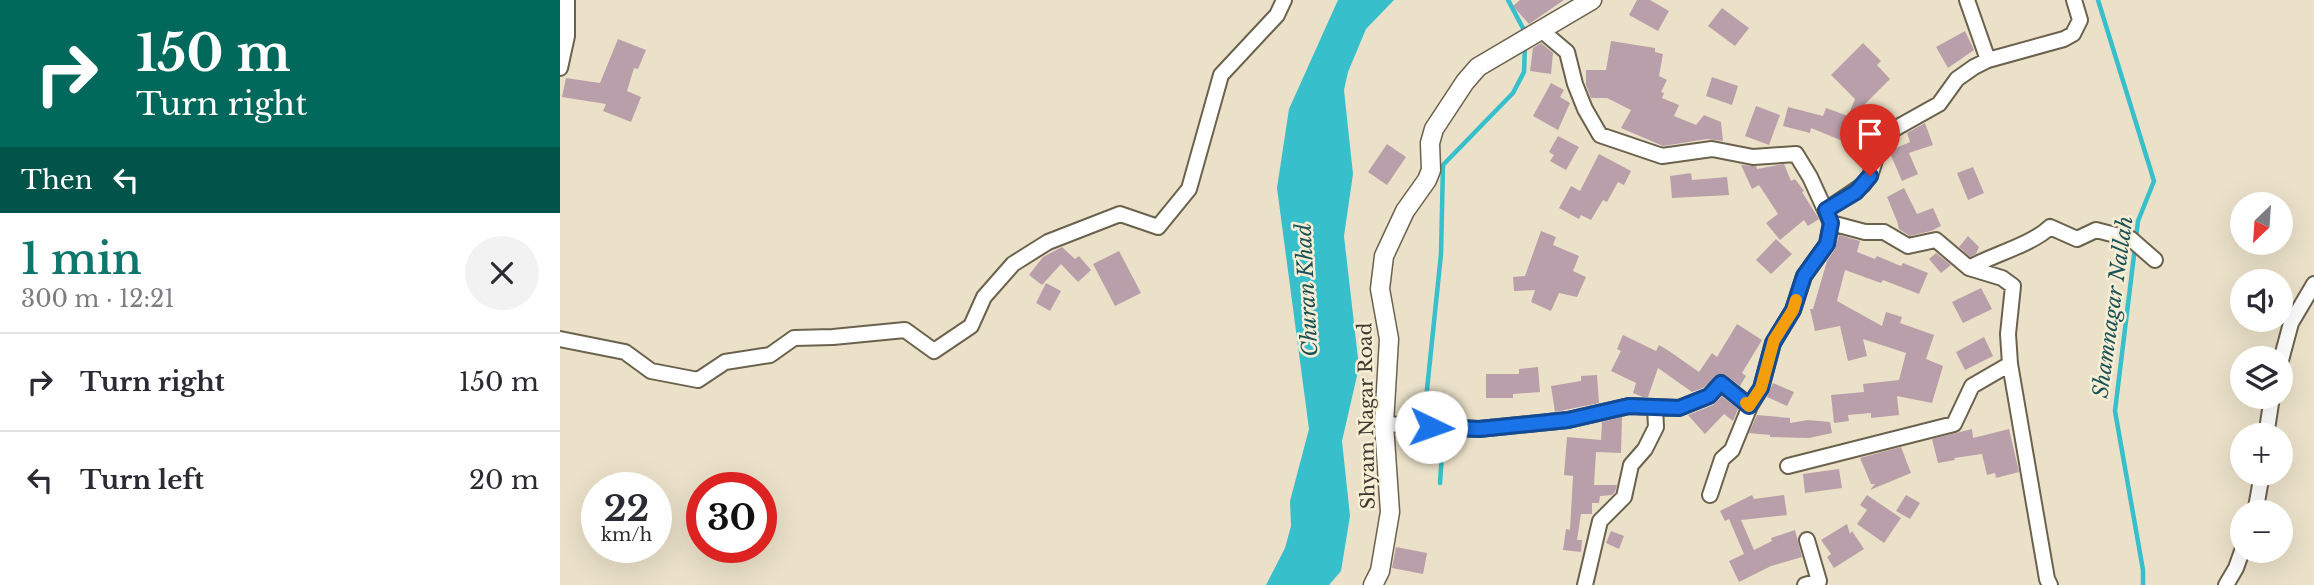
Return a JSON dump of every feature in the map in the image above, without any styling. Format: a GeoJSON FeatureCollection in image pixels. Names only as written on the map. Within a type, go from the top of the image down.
{"type":"FeatureCollection","features":[{"type":"Feature","properties":{"kind":"street"},"geometry":{"type":"LineString","coordinates":[[560,68],[567,36],[567,0]]}},
{"type":"Feature","properties":{"kind":"street"},"geometry":{"type":"LineString","coordinates":[[560,339],[625,352],[650,371],[698,380],[725,362],[770,355],[794,338],[905,330],[934,351],[971,326],[984,297],[1013,264],[1048,242],[1120,214],[1158,227],[1189,189],[1221,75],[1278,15],[1284,0]]}},
{"type":"Feature","properties":{"kind":"street","name":"Shyam Nagar Road"},"geometry":{"type":"LineString","coordinates":[[1373,585],[1380,571],[1390,512],[1384,424],[1389,339],[1380,289],[1384,256],[1405,212],[1431,170],[1431,136],[1465,82],[1478,67],[1592,0]]}},
{"type":"Feature","properties":{"kind":"street"},"geometry":{"type":"LineString","coordinates":[[1967,0],[1988,61]]}},
{"type":"Feature","properties":{"kind":"street"},"geometry":{"type":"LineString","coordinates":[[1829,217],[1870,176],[1881,142],[1889,132],[1939,104],[1957,79],[1974,66],[2064,40],[2073,34],[2080,20],[2074,0]]}},
{"type":"Feature","properties":{"kind":"street"},"geometry":{"type":"LineString","coordinates":[[1541,30],[1567,51],[1576,85],[1600,135],[1662,156],[1712,149],[1753,157],[1796,154],[1829,217],[1827,244],[1804,276],[1793,310],[1773,343],[1761,388],[1749,406],[1732,450],[1722,459],[1710,495]]}},
{"type":"Feature","properties":{"kind":"street"},"geometry":{"type":"LineString","coordinates":[[1829,217],[1865,232],[1884,232],[1908,246],[1936,240],[1969,268],[2002,278],[2013,286],[2008,334],[2010,364],[2050,585]]}},
{"type":"Feature","properties":{"kind":"street"},"geometry":{"type":"LineString","coordinates":[[1969,268],[2042,235],[2050,227],[2077,239],[2096,230],[2131,239],[2155,260]]}},
{"type":"Feature","properties":{"kind":"street"},"geometry":{"type":"LineString","coordinates":[[2285,346],[2291,323],[2314,284]]}},
{"type":"Feature","properties":{"kind":"street"},"geometry":{"type":"LineString","coordinates":[[1788,466],[1954,424],[1972,386],[2010,364]]}},
{"type":"Feature","properties":{"kind":"street"},"geometry":{"type":"LineString","coordinates":[[1384,424],[1479,429],[1568,420],[1629,406],[1679,408],[1709,396],[1721,383],[1749,406]]}},
{"type":"Feature","properties":{"kind":"street"},"geometry":{"type":"LineString","coordinates":[[1584,585],[1600,521],[1624,497],[1631,465],[1645,449],[1656,427],[1655,407]]}},
{"type":"Feature","properties":{"kind":"street"},"geometry":{"type":"LineString","coordinates":[[1805,585],[1819,581],[1807,540]]}},
{"type":"Feature","properties":{"kind":"street"},"geometry":{"type":"LineString","coordinates":[[2226,585],[2238,563]]}},
{"type":"Feature","properties":{"kind":"water","name":"Churan Khad"},"geometry":{"type":"Polygon","coordinates":[[[1338,0],[1394,0],[1366,29],[1348,72],[1344,90],[1353,174],[1344,236],[1359,367],[1342,441],[1350,516],[1341,571],[1329,585],[1266,585],[1285,548],[1291,526],[1290,501],[1309,429],[1277,188],[1289,109],[1338,0]]]}},
{"type":"Feature","properties":{"kind":"building"},"geometry":{"type":"Polygon","coordinates":[[[1520,0],[1564,0],[1529,24],[1513,6],[1520,0]]]}},
{"type":"Feature","properties":{"kind":"building"},"geometry":{"type":"Polygon","coordinates":[[[1637,0],[1650,0],[1669,11],[1658,31],[1629,15],[1637,0]]]}},
{"type":"Feature","properties":{"kind":"building"},"geometry":{"type":"Polygon","coordinates":[[[1722,8],[1749,28],[1735,46],[1708,26],[1722,8]]]}},
{"type":"Feature","properties":{"kind":"building"},"geometry":{"type":"Polygon","coordinates":[[[1965,31],[1974,50],[1948,68],[1936,47],[1965,31]]]}},
{"type":"Feature","properties":{"kind":"building"},"geometry":{"type":"Polygon","coordinates":[[[618,39],[646,50],[638,69],[634,68],[627,91],[641,97],[631,122],[603,111],[606,104],[562,97],[566,78],[600,83],[618,39]]]}},
{"type":"Feature","properties":{"kind":"building"},"geometry":{"type":"Polygon","coordinates":[[[1611,41],[1655,48],[1655,52],[1663,54],[1659,76],[1667,80],[1661,92],[1664,93],[1662,98],[1679,105],[1674,116],[1696,125],[1704,115],[1721,122],[1723,141],[1707,139],[1663,146],[1621,128],[1631,110],[1607,98],[1591,98],[1586,85],[1586,70],[1606,70],[1611,41]]]}},
{"type":"Feature","properties":{"kind":"building"},"geometry":{"type":"Polygon","coordinates":[[[1541,43],[1553,53],[1551,74],[1530,71],[1533,48],[1541,43]]]}},
{"type":"Feature","properties":{"kind":"building"},"geometry":{"type":"Polygon","coordinates":[[[1863,43],[1881,61],[1877,65],[1890,79],[1855,114],[1869,120],[1863,133],[1856,130],[1850,144],[1811,128],[1810,133],[1783,126],[1788,107],[1823,116],[1826,108],[1848,116],[1855,99],[1831,75],[1863,43]]]}},
{"type":"Feature","properties":{"kind":"building"},"geometry":{"type":"Polygon","coordinates":[[[1712,77],[1738,86],[1732,105],[1706,96],[1712,77]]]}},
{"type":"Feature","properties":{"kind":"building"},"geometry":{"type":"Polygon","coordinates":[[[1551,83],[1564,90],[1560,97],[1570,103],[1558,130],[1533,116],[1551,83]]]}},
{"type":"Feature","properties":{"kind":"building"},"geometry":{"type":"Polygon","coordinates":[[[1756,106],[1780,115],[1769,145],[1745,136],[1756,106]]]}},
{"type":"Feature","properties":{"kind":"building"},"geometry":{"type":"Polygon","coordinates":[[[1925,123],[1933,145],[1909,153],[1918,174],[1902,181],[1889,151],[1910,142],[1907,133],[1925,123]]]}},
{"type":"Feature","properties":{"kind":"building"},"geometry":{"type":"Polygon","coordinates":[[[1558,136],[1579,147],[1566,170],[1550,161],[1554,155],[1549,152],[1558,136]]]}},
{"type":"Feature","properties":{"kind":"building"},"geometry":{"type":"Polygon","coordinates":[[[1387,144],[1406,157],[1387,185],[1368,172],[1387,144]]]}},
{"type":"Feature","properties":{"kind":"building"},"geometry":{"type":"Polygon","coordinates":[[[1599,154],[1631,171],[1624,185],[1618,182],[1607,202],[1603,200],[1591,220],[1581,215],[1579,219],[1559,208],[1571,186],[1580,191],[1599,154]]]}},
{"type":"Feature","properties":{"kind":"building"},"geometry":{"type":"Polygon","coordinates":[[[1784,164],[1791,181],[1795,179],[1804,191],[1802,192],[1819,219],[1808,226],[1804,220],[1780,240],[1766,223],[1778,214],[1759,185],[1752,189],[1741,165],[1756,166],[1757,169],[1784,164]]]}},
{"type":"Feature","properties":{"kind":"building"},"geometry":{"type":"Polygon","coordinates":[[[1973,167],[1984,193],[1968,200],[1957,173],[1973,167]]]}},
{"type":"Feature","properties":{"kind":"building"},"geometry":{"type":"Polygon","coordinates":[[[1691,173],[1692,180],[1727,177],[1729,195],[1672,198],[1670,176],[1691,173]]]}},
{"type":"Feature","properties":{"kind":"building"},"geometry":{"type":"Polygon","coordinates":[[[1904,188],[1917,214],[1933,208],[1941,226],[1910,236],[1899,229],[1887,197],[1904,188]]]}},
{"type":"Feature","properties":{"kind":"building"},"geometry":{"type":"Polygon","coordinates":[[[1541,231],[1556,237],[1553,245],[1579,256],[1573,271],[1586,277],[1577,297],[1559,293],[1551,311],[1531,302],[1535,290],[1514,291],[1513,277],[1525,276],[1541,231]]]}},
{"type":"Feature","properties":{"kind":"building"},"geometry":{"type":"Polygon","coordinates":[[[1839,235],[1860,241],[1857,252],[1875,259],[1877,256],[1901,266],[1903,263],[1928,273],[1919,294],[1883,280],[1881,283],[1845,270],[1837,301],[1882,326],[1886,312],[1902,317],[1900,323],[1934,335],[1926,359],[1943,366],[1932,403],[1897,396],[1899,415],[1871,418],[1871,413],[1848,415],[1849,421],[1834,423],[1831,395],[1864,392],[1863,384],[1899,380],[1906,353],[1863,339],[1867,356],[1848,361],[1840,326],[1815,331],[1810,309],[1813,309],[1827,261],[1835,249],[1839,235]]]}},
{"type":"Feature","properties":{"kind":"building"},"geometry":{"type":"Polygon","coordinates":[[[1968,236],[1979,247],[1976,254],[1970,257],[1959,247],[1968,236]]]}},
{"type":"Feature","properties":{"kind":"building"},"geometry":{"type":"Polygon","coordinates":[[[1776,239],[1792,254],[1771,274],[1756,260],[1776,239]]]}},
{"type":"Feature","properties":{"kind":"building"},"geometry":{"type":"Polygon","coordinates":[[[1062,247],[1075,259],[1079,256],[1091,270],[1078,282],[1061,264],[1042,285],[1029,275],[1043,257],[1062,247]]]}},
{"type":"Feature","properties":{"kind":"building"},"geometry":{"type":"Polygon","coordinates":[[[1119,251],[1141,293],[1115,306],[1093,264],[1119,251]]]}},
{"type":"Feature","properties":{"kind":"building"},"geometry":{"type":"Polygon","coordinates":[[[1936,253],[1951,265],[1941,273],[1929,259],[1936,253]]]}},
{"type":"Feature","properties":{"kind":"building"},"geometry":{"type":"Polygon","coordinates":[[[1046,283],[1061,291],[1050,311],[1036,303],[1046,283]]]}},
{"type":"Feature","properties":{"kind":"building"},"geometry":{"type":"Polygon","coordinates":[[[1981,288],[1992,309],[1963,323],[1952,302],[1981,288]]]}},
{"type":"Feature","properties":{"kind":"building"},"geometry":{"type":"Polygon","coordinates":[[[1737,324],[1762,340],[1742,373],[1746,376],[1740,386],[1726,375],[1719,374],[1703,388],[1692,392],[1658,368],[1648,397],[1643,397],[1633,393],[1636,383],[1611,371],[1621,351],[1617,349],[1623,335],[1656,351],[1659,345],[1699,372],[1712,353],[1717,357],[1737,324]]]}},
{"type":"Feature","properties":{"kind":"building"},"geometry":{"type":"Polygon","coordinates":[[[1984,337],[1993,356],[1965,370],[1956,352],[1984,337]]]}},
{"type":"Feature","properties":{"kind":"building"},"geometry":{"type":"Polygon","coordinates":[[[1538,367],[1540,392],[1513,394],[1513,398],[1486,398],[1486,374],[1519,374],[1519,369],[1538,367]]]}},
{"type":"Feature","properties":{"kind":"building"},"geometry":{"type":"Polygon","coordinates":[[[1597,375],[1599,403],[1555,412],[1551,386],[1581,381],[1581,376],[1597,375]]]}},
{"type":"Feature","properties":{"kind":"building"},"geometry":{"type":"Polygon","coordinates":[[[1773,383],[1794,392],[1787,406],[1767,397],[1773,383]]]}},
{"type":"Feature","properties":{"kind":"building"},"geometry":{"type":"Polygon","coordinates":[[[1722,396],[1738,409],[1733,421],[1724,414],[1705,434],[1688,415],[1713,405],[1722,396]]]}},
{"type":"Feature","properties":{"kind":"building"},"geometry":{"type":"Polygon","coordinates":[[[1757,415],[1790,418],[1790,423],[1808,420],[1830,422],[1832,433],[1809,438],[1770,437],[1749,433],[1757,415]]]}},
{"type":"Feature","properties":{"kind":"building"},"geometry":{"type":"Polygon","coordinates":[[[1622,417],[1621,453],[1596,452],[1594,485],[1617,485],[1615,492],[1612,495],[1600,496],[1599,503],[1592,503],[1592,514],[1581,514],[1577,540],[1582,540],[1581,552],[1563,550],[1566,529],[1570,530],[1573,476],[1564,475],[1567,437],[1601,440],[1602,422],[1622,417]]]}},
{"type":"Feature","properties":{"kind":"building"},"geometry":{"type":"Polygon","coordinates":[[[1972,429],[1973,438],[2009,429],[2019,472],[1996,478],[1995,473],[1987,475],[1982,454],[1938,463],[1932,439],[1972,429]]]}},
{"type":"Feature","properties":{"kind":"building"},"geometry":{"type":"Polygon","coordinates":[[[1901,447],[1911,473],[1870,490],[1875,484],[1871,484],[1860,458],[1901,447]]]}},
{"type":"Feature","properties":{"kind":"building"},"geometry":{"type":"Polygon","coordinates":[[[1839,469],[1842,488],[1805,493],[1803,474],[1839,469]]]}},
{"type":"Feature","properties":{"kind":"building"},"geometry":{"type":"Polygon","coordinates":[[[1752,495],[1754,499],[1784,495],[1787,515],[1741,520],[1754,550],[1772,541],[1771,538],[1795,530],[1802,557],[1771,566],[1739,582],[1729,561],[1744,554],[1729,519],[1725,521],[1720,511],[1752,495]]]}},
{"type":"Feature","properties":{"kind":"building"},"geometry":{"type":"Polygon","coordinates":[[[1867,495],[1901,518],[1884,543],[1857,524],[1867,510],[1860,505],[1867,495]]]}},
{"type":"Feature","properties":{"kind":"building"},"geometry":{"type":"Polygon","coordinates":[[[1906,495],[1920,503],[1910,519],[1896,511],[1906,495]]]}},
{"type":"Feature","properties":{"kind":"building"},"geometry":{"type":"Polygon","coordinates":[[[1847,524],[1850,534],[1852,531],[1864,549],[1834,568],[1827,557],[1831,554],[1821,540],[1847,524]]]}},
{"type":"Feature","properties":{"kind":"building"},"geometry":{"type":"Polygon","coordinates":[[[1611,531],[1624,536],[1619,549],[1606,543],[1611,531]]]}},
{"type":"Feature","properties":{"kind":"building"},"geometry":{"type":"Polygon","coordinates":[[[1396,547],[1427,553],[1423,574],[1392,568],[1396,547]]]}},
{"type":"Feature","properties":{"kind":"waterway"},"geometry":{"type":"LineString","coordinates":[[1508,0],[1525,32]]}},
{"type":"Feature","properties":{"kind":"waterway","name":"Shamnagar Nallah"},"geometry":{"type":"LineString","coordinates":[[2098,0],[2154,181],[2138,221],[2136,238]]}},
{"type":"Feature","properties":{"kind":"waterway"},"geometry":{"type":"LineString","coordinates":[[1433,422],[1425,409],[1441,254],[1443,165],[1513,93],[1524,72],[1525,45]]}},
{"type":"Feature","properties":{"kind":"waterway","name":"Shamnagar Nallah"},"geometry":{"type":"LineString","coordinates":[[2135,247],[2115,411],[2143,570],[2143,585]]}},
{"type":"Feature","properties":{"kind":"waterway"},"geometry":{"type":"LineString","coordinates":[[1438,429],[1443,439],[1440,483]]}},
{"type":"Feature","properties":{"kind":"slow traffic"},"geometry":{"type":"LineString","coordinates":[[1746,403],[1749,406],[1761,388],[1774,340],[1793,310],[1796,300]]}},
{"type":"Feature","properties":{"kind":"route"},"geometry":{"type":"LineString","coordinates":[[1431,427],[1479,429],[1568,420],[1629,406],[1679,408],[1709,396],[1721,383],[1749,406],[1761,388],[1774,340],[1793,310],[1804,276],[1821,254],[1831,234],[1831,223],[1826,210],[1856,192],[1870,176]]}}]}
